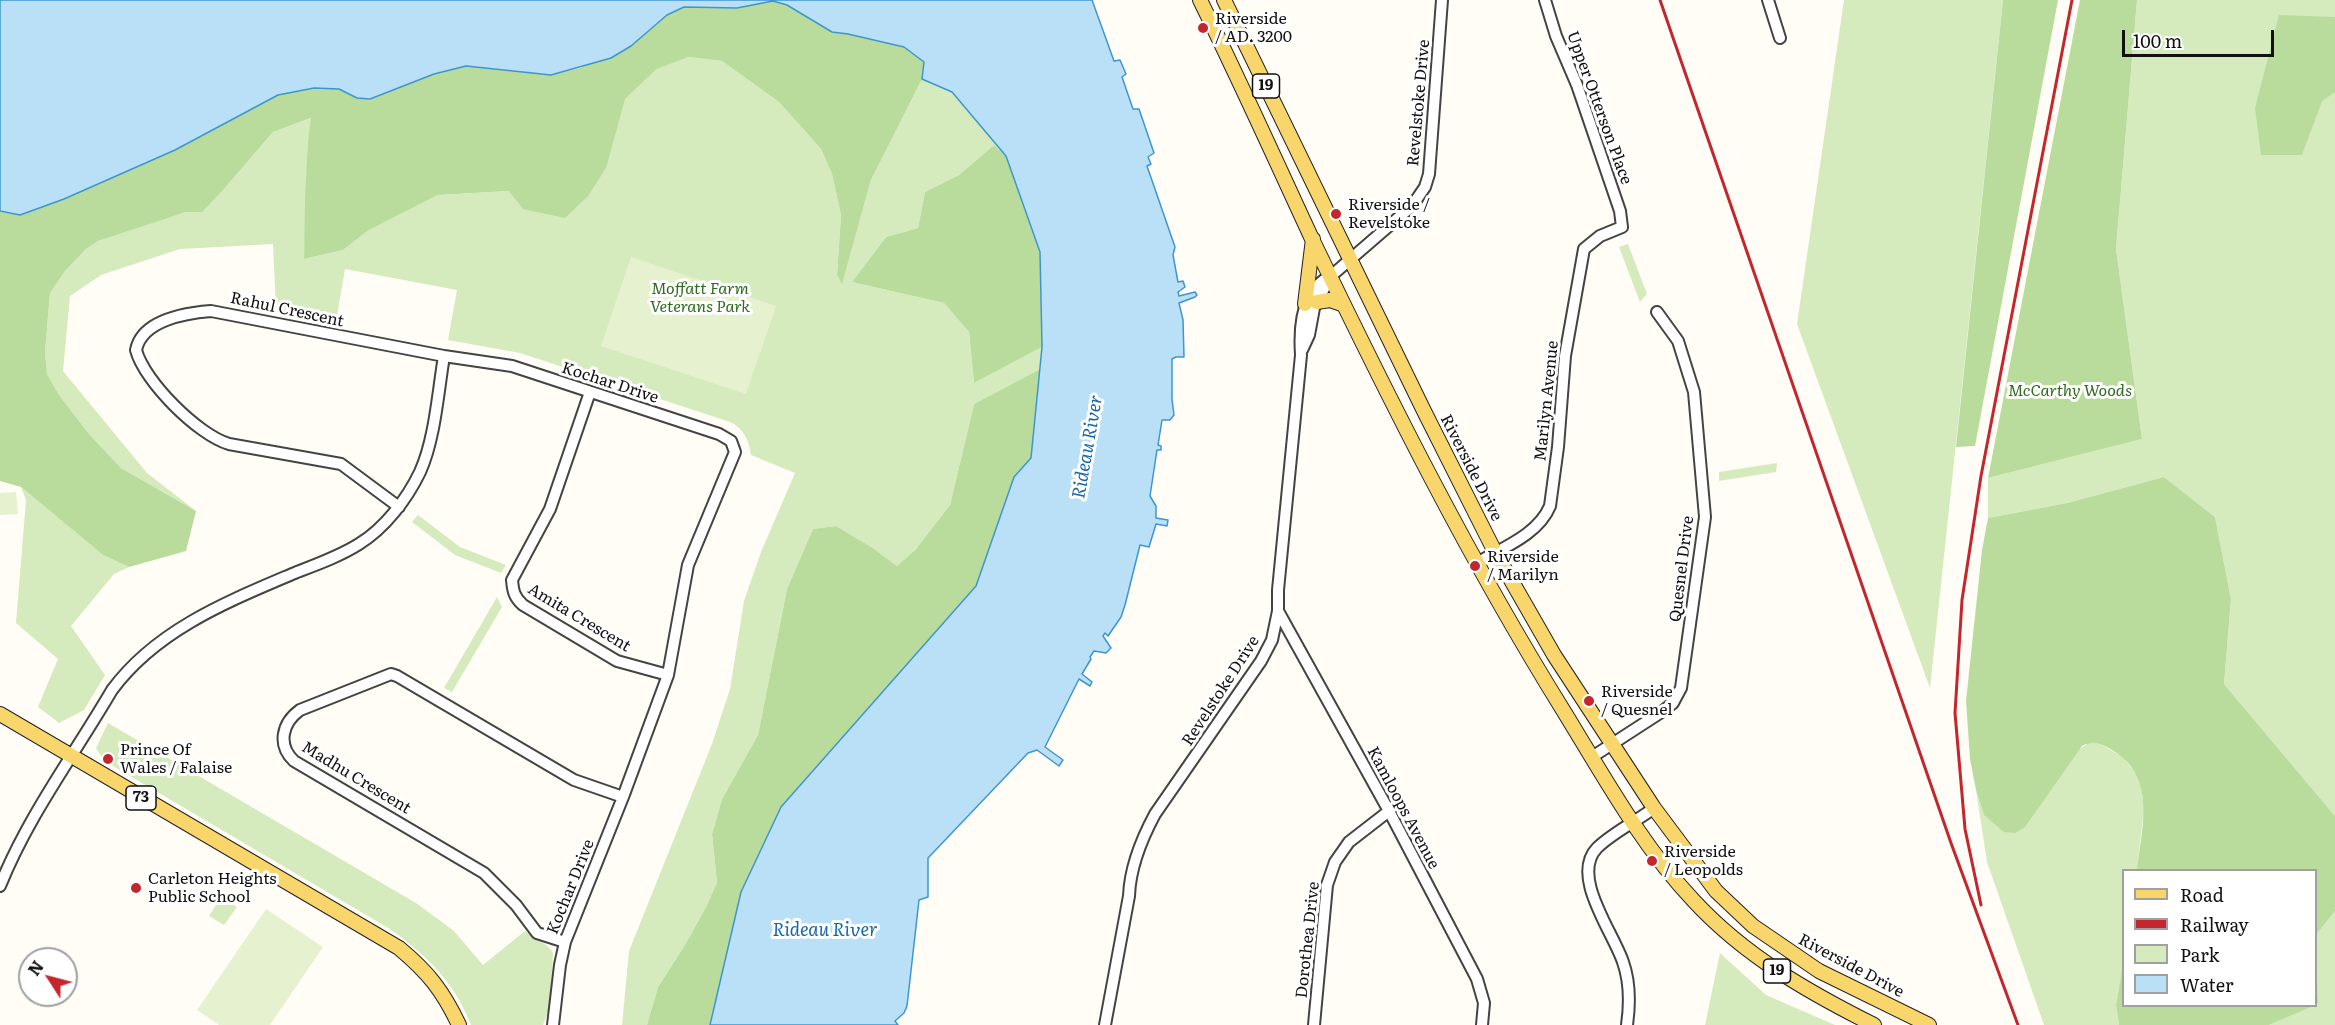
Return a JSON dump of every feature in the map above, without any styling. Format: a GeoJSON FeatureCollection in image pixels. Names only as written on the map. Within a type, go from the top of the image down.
{"type":"FeatureCollection","features":[{"type":"Feature","properties":{"kind":"main road","name":"19"},"geometry":{"type":"LineString","coordinates":[[1200,0],[1344,304],[1410,437],[1525,649],[1633,823],[1693,900],[1741,945],[1804,989],[1874,1025]]}},
{"type":"Feature","properties":{"kind":"main road","name":"Riverside Drive"},"geometry":{"type":"LineString","coordinates":[[1224,0],[1496,552],[1554,655],[1654,808],[1716,891],[1753,926],[1819,971],[1903,1019],[1929,1025]]}},
{"type":"Feature","properties":{"kind":"main road"},"geometry":{"type":"LineString","coordinates":[[1313,239],[1311,303],[1330,300],[1344,304]]}},
{"type":"Feature","properties":{"kind":"main road","name":"73"},"geometry":{"type":"LineString","coordinates":[[0,714],[399,948],[421,966],[436,983],[459,1025]]}},
{"type":"Feature","properties":{"kind":"street","name":"Revelstoke Drive"},"geometry":{"type":"LineString","coordinates":[[1105,1025],[1130,880],[1143,836],[1155,814],[1261,662],[1272,640],[1278,611],[1300,355],[1308,335],[1311,303],[1331,276],[1412,207],[1425,187],[1429,174],[1442,0]]}},
{"type":"Feature","properties":{"kind":"street","name":"Upper Otterson Place"},"geometry":{"type":"LineString","coordinates":[[1545,0],[1620,211],[1622,227]]}},
{"type":"Feature","properties":{"kind":"street"},"geometry":{"type":"LineString","coordinates":[[1768,0],[1780,38]]}},
{"type":"Feature","properties":{"kind":"street","name":"Marilyn Avenue"},"geometry":{"type":"LineString","coordinates":[[1477,563],[1537,526],[1550,506],[1558,447],[1565,356],[1584,249],[1600,236],[1622,227]]}},
{"type":"Feature","properties":{"kind":"street","name":"Rahul Crescent"},"geometry":{"type":"LineString","coordinates":[[399,507],[341,464],[228,444],[217,440],[184,418],[142,367],[136,350],[137,344],[149,328],[195,312],[211,311],[444,356]]}},
{"type":"Feature","properties":{"kind":"street","name":"Quesnel Drive"},"geometry":{"type":"LineString","coordinates":[[1593,757],[1664,711],[1673,703],[1681,688],[1705,517],[1694,392],[1678,341],[1657,312]]}},
{"type":"Feature","properties":{"kind":"street"},"geometry":{"type":"LineString","coordinates":[[0,886],[12,858],[71,757],[126,671],[150,649],[188,622],[360,543],[399,507],[420,471],[430,438],[444,356]]}},
{"type":"Feature","properties":{"kind":"street","name":"Kochar Drive"},"geometry":{"type":"LineString","coordinates":[[444,356],[512,366],[719,434],[731,441],[735,452],[688,566],[668,675],[565,942],[553,1025]]}},
{"type":"Feature","properties":{"kind":"street","name":"Amita Crescent"},"geometry":{"type":"LineString","coordinates":[[590,392],[550,509],[512,580],[513,591],[516,599],[523,605],[617,661],[668,675]]}},
{"type":"Feature","properties":{"kind":"street","name":"Kamloops Avenue"},"geometry":{"type":"LineString","coordinates":[[1278,611],[1389,811],[1477,979],[1484,1003],[1482,1025]]}},
{"type":"Feature","properties":{"kind":"street","name":"Madhu Crescent"},"geometry":{"type":"LineString","coordinates":[[565,942],[537,933],[516,905],[484,873],[294,761],[287,754],[283,745],[283,733],[292,716],[300,710],[391,674],[574,780],[622,797]]}},
{"type":"Feature","properties":{"kind":"street"},"geometry":{"type":"LineString","coordinates":[[1628,1025],[1628,982],[1623,961],[1592,893],[1586,870],[1596,849],[1654,808]]}},
{"type":"Feature","properties":{"kind":"street","name":"Dorothea Drive"},"geometry":{"type":"LineString","coordinates":[[1314,1025],[1327,885],[1335,862],[1349,842],[1389,811]]}},
{"type":"Feature","properties":{"kind":"green space"},"geometry":{"type":"Polygon","coordinates":[[[1844,0],[2003,0],[1930,688],[1797,324],[1844,0]]]}},
{"type":"Feature","properties":{"kind":"green space"},"geometry":{"type":"Polygon","coordinates":[[[2003,0],[2058,0],[1975,446],[1956,447],[2003,0]]]}},
{"type":"Feature","properties":{"kind":"green space","name":"McCarthy Woods"},"geometry":{"type":"Polygon","coordinates":[[[2080,0],[2137,0],[2116,249],[2142,439],[1988,478],[2080,0]]]}},
{"type":"Feature","properties":{"kind":"green space"},"geometry":{"type":"Polygon","coordinates":[[[2137,0],[2335,0],[2335,816],[2224,684],[2231,599],[2215,517],[2164,477],[2067,503],[1988,518],[1988,478],[2142,439],[2116,249],[2137,0]]]}},
{"type":"Feature","properties":{"kind":"green space"},"geometry":{"type":"Polygon","coordinates":[[[773,1],[787,5],[832,32],[904,47],[924,62],[922,79],[871,180],[842,284],[837,275],[841,215],[832,174],[821,149],[779,102],[722,61],[689,57],[657,69],[625,99],[606,168],[588,196],[565,218],[523,209],[509,191],[438,195],[369,230],[343,250],[304,259],[305,198],[311,118],[273,132],[202,212],[186,212],[98,241],[86,249],[65,271],[50,293],[45,352],[47,374],[59,395],[89,434],[121,468],[196,511],[186,551],[129,567],[103,555],[21,487],[0,481],[0,211],[20,215],[64,199],[175,150],[278,95],[314,88],[339,89],[357,98],[466,66],[551,75],[580,68],[631,46],[667,15],[684,7],[737,8],[773,1]]]}},
{"type":"Feature","properties":{"kind":"green space"},"geometry":{"type":"Polygon","coordinates":[[[2279,15],[2335,17],[2335,92],[2322,101],[2302,155],[2261,155],[2255,108],[2279,15]]]}},
{"type":"Feature","properties":{"kind":"green space","name":"Moffatt Farm Veterans Park"},"geometry":{"type":"Polygon","coordinates":[[[689,57],[722,61],[779,102],[821,149],[832,174],[841,215],[837,275],[842,283],[871,180],[922,79],[952,92],[1006,156],[994,145],[959,175],[925,192],[918,228],[886,237],[852,282],[944,303],[969,332],[974,383],[1042,347],[1040,369],[974,404],[950,505],[916,549],[897,566],[873,548],[836,526],[813,529],[787,589],[758,735],[722,799],[712,834],[717,882],[685,945],[658,987],[647,1025],[622,1025],[629,951],[712,744],[730,689],[744,601],[761,552],[795,473],[751,455],[745,436],[730,422],[520,353],[448,340],[457,290],[345,269],[336,321],[276,310],[273,244],[180,249],[101,275],[70,296],[63,371],[147,473],[196,511],[121,468],[89,434],[59,395],[47,374],[45,352],[50,293],[65,271],[86,249],[98,241],[166,218],[187,212],[202,211],[273,132],[312,118],[308,140],[304,259],[343,250],[369,230],[438,195],[509,191],[625,99],[657,69],[689,57]]]}},
{"type":"Feature","properties":{"kind":"green space"},"geometry":{"type":"Polygon","coordinates":[[[994,145],[1006,156],[1040,252],[1042,347],[974,383],[969,332],[944,303],[852,282],[886,237],[918,228],[925,192],[959,175],[994,145]]]}},
{"type":"Feature","properties":{"kind":"green space"},"geometry":{"type":"Polygon","coordinates":[[[1628,244],[1647,294],[1640,302],[1619,247],[1628,244]]]}},
{"type":"Feature","properties":{"kind":"green space","name":"Moffatt Farm Veterans Park"},"geometry":{"type":"Polygon","coordinates":[[[631,257],[776,306],[746,394],[601,346],[631,257]]]}},
{"type":"Feature","properties":{"kind":"green space"},"geometry":{"type":"Polygon","coordinates":[[[1040,369],[1031,458],[1014,477],[976,586],[781,807],[741,892],[710,1025],[647,1025],[658,987],[685,945],[717,882],[712,834],[722,799],[758,735],[787,589],[813,529],[836,526],[873,548],[897,566],[916,549],[950,505],[974,404],[1040,369]]]}},
{"type":"Feature","properties":{"kind":"green space"},"geometry":{"type":"Polygon","coordinates":[[[1777,463],[1776,472],[1719,481],[1719,472],[1777,463]]]}},
{"type":"Feature","properties":{"kind":"green space"},"geometry":{"type":"Polygon","coordinates":[[[2164,477],[2215,517],[2231,599],[2224,684],[2335,816],[2335,911],[2317,934],[2317,869],[2137,869],[2143,820],[2141,788],[2136,774],[2126,761],[2101,745],[2090,743],[2082,746],[2025,827],[2015,833],[2004,832],[1984,815],[1970,759],[1966,701],[1982,550],[1988,518],[2067,503],[2164,477]]]}},
{"type":"Feature","properties":{"kind":"green space"},"geometry":{"type":"Polygon","coordinates":[[[21,487],[103,555],[129,567],[114,574],[71,626],[105,675],[84,710],[59,723],[38,707],[58,659],[16,623],[26,500],[21,487]]]}},
{"type":"Feature","properties":{"kind":"green space"},"geometry":{"type":"Polygon","coordinates":[[[16,492],[18,514],[0,515],[0,493],[16,492]]]}},
{"type":"Feature","properties":{"kind":"green space"},"geometry":{"type":"Polygon","coordinates":[[[418,515],[460,547],[506,565],[501,573],[455,555],[412,522],[418,515]]]}},
{"type":"Feature","properties":{"kind":"green space"},"geometry":{"type":"Polygon","coordinates":[[[497,597],[502,607],[452,692],[444,688],[497,597]]]}},
{"type":"Feature","properties":{"kind":"green space"},"geometry":{"type":"Polygon","coordinates":[[[108,723],[416,903],[454,931],[483,965],[525,931],[544,944],[553,953],[550,1006],[543,1025],[471,1025],[448,982],[416,949],[390,929],[108,763],[96,748],[108,723]]]}},
{"type":"Feature","properties":{"kind":"green space"},"geometry":{"type":"Polygon","coordinates":[[[2090,742],[2100,744],[2123,757],[2140,779],[2144,808],[2137,869],[2122,869],[2122,976],[2116,1005],[2119,1025],[2044,1025],[1987,862],[1976,790],[1984,815],[2090,742]]]}},
{"type":"Feature","properties":{"kind":"green space"},"geometry":{"type":"Polygon","coordinates":[[[221,897],[237,907],[224,925],[209,916],[221,897]]]}},
{"type":"Feature","properties":{"kind":"green space"},"geometry":{"type":"Polygon","coordinates":[[[266,909],[323,947],[270,1025],[219,1025],[197,1010],[266,909]]]}},
{"type":"Feature","properties":{"kind":"green space"},"geometry":{"type":"Polygon","coordinates":[[[2335,911],[2335,1025],[2269,1025],[2309,1007],[2317,1007],[2317,934],[2335,911]]]}},
{"type":"Feature","properties":{"kind":"green space"},"geometry":{"type":"Polygon","coordinates":[[[1720,953],[1766,995],[1835,1025],[1705,1025],[1720,953]]]}},
{"type":"Feature","properties":{"kind":"green space"},"geometry":{"type":"Polygon","coordinates":[[[2122,972],[2122,1007],[2311,1007],[2269,1025],[2119,1025],[2116,1005],[2122,972]]]}},
{"type":"Feature","properties":{"kind":"water","name":"Rideau River"},"geometry":{"type":"Polygon","coordinates":[[[0,0],[1092,0],[1114,61],[1120,60],[1126,74],[1122,77],[1133,109],[1139,109],[1154,153],[1148,157],[1151,164],[1147,166],[1175,247],[1173,255],[1178,282],[1183,281],[1185,287],[1178,292],[1179,296],[1195,292],[1197,295],[1179,303],[1183,320],[1184,357],[1172,359],[1174,415],[1170,420],[1162,420],[1158,445],[1161,446],[1161,450],[1157,450],[1150,496],[1156,506],[1156,518],[1168,520],[1167,526],[1156,524],[1149,547],[1140,545],[1121,617],[1108,636],[1105,633],[1103,636],[1111,648],[1106,653],[1094,651],[1090,657],[1082,674],[1092,682],[1090,686],[1079,679],[1045,747],[1063,760],[1059,766],[1037,750],[1028,753],[928,858],[928,897],[919,900],[907,1006],[904,1013],[895,1021],[898,1025],[710,1025],[741,892],[781,807],[976,586],[1014,477],[1031,458],[1042,347],[1040,252],[1006,156],[952,92],[922,79],[924,62],[904,47],[832,32],[787,5],[773,1],[737,8],[684,7],[667,15],[631,46],[611,58],[551,75],[466,66],[434,74],[370,99],[357,98],[339,89],[314,88],[278,95],[175,150],[64,199],[20,215],[0,211],[0,0]]]}},
{"type":"Feature","properties":{"kind":"railway"},"geometry":{"type":"LineString","coordinates":[[1660,0],[1951,843],[2018,1025]]}},
{"type":"Feature","properties":{"kind":"railway"},"geometry":{"type":"LineString","coordinates":[[1981,905],[1965,829],[1955,713],[1962,600],[1981,476],[2072,0]]}},
{"type":"Feature","properties":{"kind":"place","name":"Riverside / AD. 3200"},"geometry":{"type":"Point","coordinates":[1203,28]}},
{"type":"Feature","properties":{"kind":"place","name":"Riverside / Revelstoke"},"geometry":{"type":"Point","coordinates":[1336,214]}},
{"type":"Feature","properties":{"kind":"place","name":"Riverside / Marilyn"},"geometry":{"type":"Point","coordinates":[1475,566]}},
{"type":"Feature","properties":{"kind":"place","name":"Riverside / Quesnel"},"geometry":{"type":"Point","coordinates":[1589,701]}},
{"type":"Feature","properties":{"kind":"place","name":"Prince Of Wales / Falaise"},"geometry":{"type":"Point","coordinates":[108,759]}},
{"type":"Feature","properties":{"kind":"place","name":"Riverside / Leopolds"},"geometry":{"type":"Point","coordinates":[1652,861]}},
{"type":"Feature","properties":{"kind":"place","name":"Carleton Heights Public School"},"geometry":{"type":"Point","coordinates":[136,888]}}]}
